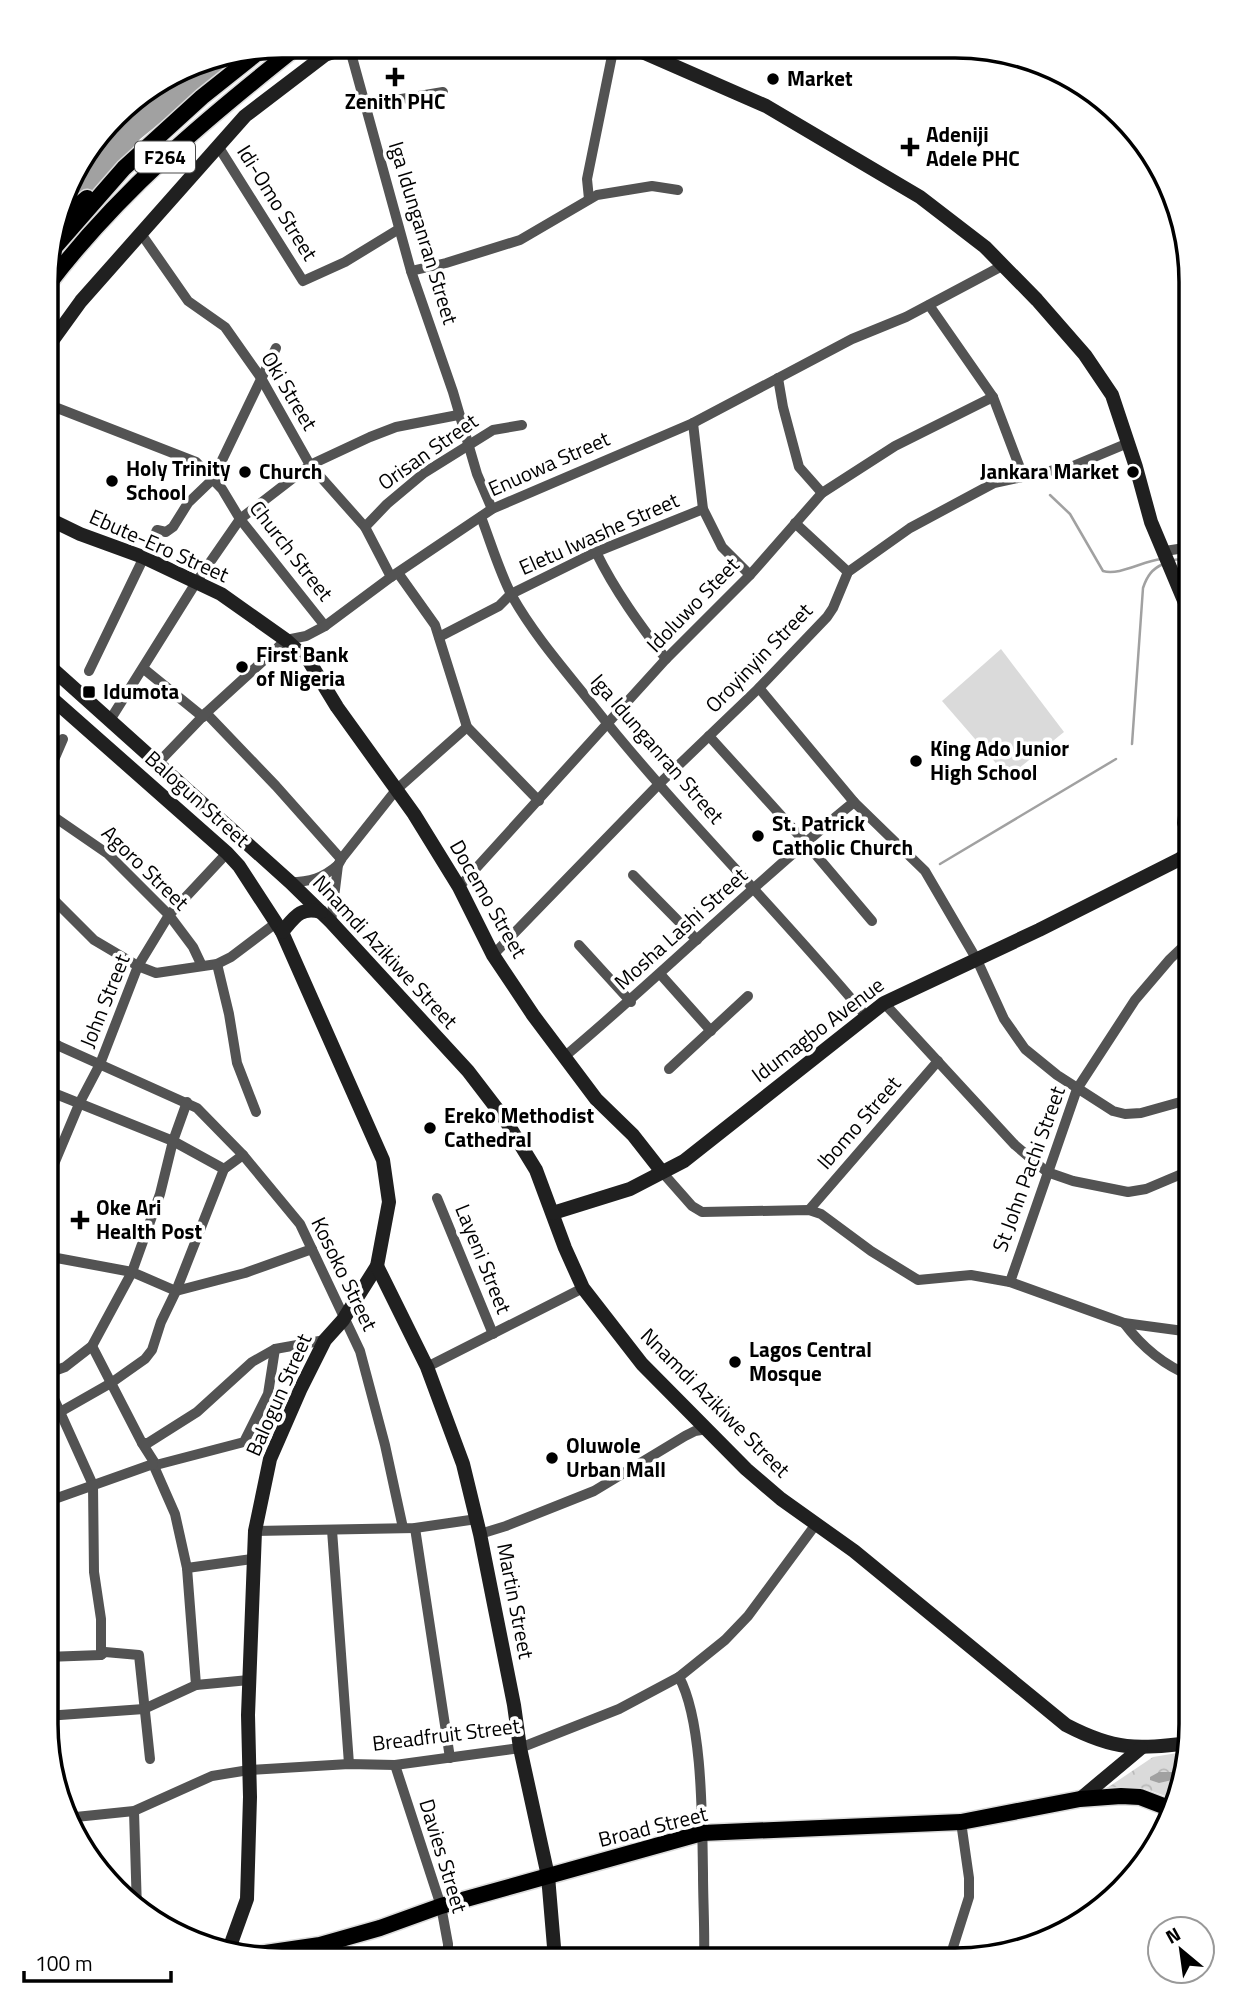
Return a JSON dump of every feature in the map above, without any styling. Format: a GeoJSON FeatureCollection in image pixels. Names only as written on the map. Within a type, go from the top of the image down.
{"type":"FeatureCollection","features":[{"type":"Feature","properties":{"kind":"main road","name":"F264"},"geometry":{"type":"LineString","coordinates":[[59,272],[106,215],[181,141],[283,58]]}},
{"type":"Feature","properties":{"kind":"main road"},"geometry":{"type":"LineString","coordinates":[[58,333],[81,302],[245,116],[321,58]]}},
{"type":"Feature","properties":{"kind":"main road"},"geometry":{"type":"LineString","coordinates":[[656,58],[766,106],[920,197],[968,233],[1037,300],[1085,355],[1112,395],[1151,522],[1179,587]]}},
{"type":"Feature","properties":{"kind":"main road","name":"F264"},"geometry":{"type":"LineString","coordinates":[[62,239],[124,168],[202,97],[248,61]]}},
{"type":"Feature","properties":{"kind":"main road"},"geometry":{"type":"LineString","coordinates":[[69,213],[124,168]]}},
{"type":"Feature","properties":{"kind":"main road","name":"Ebute-Ero Street"},"geometry":{"type":"LineString","coordinates":[[58,523],[197,581],[221,594],[286,640]]}},
{"type":"Feature","properties":{"kind":"main road","name":"Docemo Street"},"geometry":{"type":"LineString","coordinates":[[286,640],[309,661],[337,707],[414,814],[459,887],[493,955],[533,1015],[596,1100],[633,1135],[662,1172]]}},
{"type":"Feature","properties":{"kind":"main road","name":"Nnamdi Azikiwe Street"},"geometry":{"type":"LineString","coordinates":[[58,674],[290,882],[326,917],[468,1071],[503,1118],[536,1170],[583,1288],[642,1363],[754,1476],[949,1627],[1066,1725],[1088,1737],[1113,1745],[1141,1748],[1178,1744]]}},
{"type":"Feature","properties":{"kind":"main road","name":"Balogun Street"},"geometry":{"type":"LineString","coordinates":[[58,703],[239,866],[279,928],[383,1160],[390,1202],[377,1266],[343,1320],[325,1340],[270,1459],[254,1531],[249,1680],[247,1899],[231,1942]]}},
{"type":"Feature","properties":{"kind":"main road","name":"Idumagbo Avenue"},"geometry":{"type":"LineString","coordinates":[[553,1213],[630,1189],[684,1161],[865,1015],[884,1003],[977,960],[1179,858]]}},
{"type":"Feature","properties":{"kind":"main road"},"geometry":{"type":"LineString","coordinates":[[279,928],[309,910],[326,917]]}},
{"type":"Feature","properties":{"kind":"main road","name":"Martin Street"},"geometry":{"type":"LineString","coordinates":[[377,1266],[427,1367],[463,1464],[479,1527],[520,1748],[548,1875],[554,1948]]}},
{"type":"Feature","properties":{"kind":"main road","name":"Broad Street"},"geometry":{"type":"LineString","coordinates":[[1080,1799],[1141,1748]]}},
{"type":"Feature","properties":{"kind":"main road","name":"Broad Street"},"geometry":{"type":"LineString","coordinates":[[300,1948],[380,1928],[440,1906],[702,1833],[961,1822],[1080,1799],[1121,1796],[1140,1797],[1163,1808]]}},
{"type":"Feature","properties":{"kind":"street","name":"Iga Idunganran Street"},"geometry":{"type":"LineString","coordinates":[[353,58],[411,271],[453,392],[477,474],[492,509]]}},
{"type":"Feature","properties":{"kind":"street"},"geometry":{"type":"LineString","coordinates":[[589,199],[587,179],[612,58]]}},
{"type":"Feature","properties":{"kind":"street"},"geometry":{"type":"LineString","coordinates":[[366,105],[443,92]]}},
{"type":"Feature","properties":{"kind":"street","name":"Idi-Omo Street"},"geometry":{"type":"LineString","coordinates":[[218,146],[303,281],[345,262],[399,229]]}},
{"type":"Feature","properties":{"kind":"street"},"geometry":{"type":"LineString","coordinates":[[411,271],[520,240],[589,199],[606,193],[652,186],[678,190]]}},
{"type":"Feature","properties":{"kind":"street","name":"Oki Street"},"geometry":{"type":"LineString","coordinates":[[142,235],[188,301],[225,327],[261,378],[310,465],[365,527],[394,575],[435,625],[467,727]]}},
{"type":"Feature","properties":{"kind":"street","name":"Enuowa Street"},"geometry":{"type":"LineString","coordinates":[[157,764],[204,715],[286,640],[295,636],[306,636],[325,626],[394,575],[492,509],[693,423],[852,339],[929,305],[1002,266]]}},
{"type":"Feature","properties":{"kind":"street"},"geometry":{"type":"LineString","coordinates":[[929,305],[993,397],[1023,477]]}},
{"type":"Feature","properties":{"kind":"street"},"geometry":{"type":"LineString","coordinates":[[89,671],[157,530],[166,532],[173,527],[188,503],[213,479],[276,348]]}},
{"type":"Feature","properties":{"kind":"street"},"geometry":{"type":"LineString","coordinates":[[778,378],[799,467],[822,493]]}},
{"type":"Feature","properties":{"kind":"street","name":"Idoluwo Steet"},"geometry":{"type":"LineString","coordinates":[[459,887],[666,659],[750,575],[822,493],[895,446],[993,397]]}},
{"type":"Feature","properties":{"kind":"street","name":"Church Street"},"geometry":{"type":"LineString","coordinates":[[58,408],[196,461],[213,479],[240,519],[325,626]]}},
{"type":"Feature","properties":{"kind":"street"},"geometry":{"type":"LineString","coordinates":[[110,720],[197,581],[240,519],[310,465],[396,428],[458,415]]}},
{"type":"Feature","properties":{"kind":"street"},"geometry":{"type":"LineString","coordinates":[[693,423],[702,509],[722,547],[750,575]]}},
{"type":"Feature","properties":{"kind":"street","name":"Orisan Street"},"geometry":{"type":"LineString","coordinates":[[365,527],[387,504],[424,473],[493,430],[522,425]]}},
{"type":"Feature","properties":{"kind":"street"},"geometry":{"type":"LineString","coordinates":[[795,523],[848,572],[909,528],[994,483],[1073,466],[1128,443]]}},
{"type":"Feature","properties":{"kind":"street","name":"Eletu Iwashe Street"},"geometry":{"type":"LineString","coordinates":[[439,637],[499,606],[511,594],[596,552],[702,509]]}},
{"type":"Feature","properties":{"kind":"street","name":"Iga Idunganran Street"},"geometry":{"type":"LineString","coordinates":[[481,517],[511,594],[530,626],[659,784],[826,968],[865,1015]]}},
{"type":"Feature","properties":{"kind":"street"},"geometry":{"type":"LineString","coordinates":[[1165,551],[1179,549]]}},
{"type":"Feature","properties":{"kind":"street"},"geometry":{"type":"LineString","coordinates":[[596,552],[626,606],[666,659]]}},
{"type":"Feature","properties":{"kind":"street","name":"Oroyinyin Street"},"geometry":{"type":"LineString","coordinates":[[493,955],[659,784],[759,688],[827,617],[848,572]]}},
{"type":"Feature","properties":{"kind":"street"},"geometry":{"type":"LineString","coordinates":[[144,669],[204,715],[276,786],[340,862]]}},
{"type":"Feature","properties":{"kind":"street"},"geometry":{"type":"LineString","coordinates":[[759,688],[855,802],[925,871],[977,960],[1004,1019],[1025,1049],[1077,1089],[1112,1111],[1140,1113],[1179,1102]]}},
{"type":"Feature","properties":{"kind":"street"},"geometry":{"type":"LineString","coordinates":[[290,882],[320,878],[340,862],[396,790],[467,727],[538,801]]}},
{"type":"Feature","properties":{"kind":"street"},"geometry":{"type":"LineString","coordinates":[[709,736],[872,921]]}},
{"type":"Feature","properties":{"kind":"street"},"geometry":{"type":"LineString","coordinates":[[58,751],[63,739]]}},
{"type":"Feature","properties":{"kind":"street","name":"Mosha Lashi Street"},"geometry":{"type":"LineString","coordinates":[[564,1057],[631,1002],[805,842],[855,802]]}},
{"type":"Feature","properties":{"kind":"street","name":"Agoro Street"},"geometry":{"type":"LineString","coordinates":[[58,819],[98,846],[169,915],[193,947],[202,966]]}},
{"type":"Feature","properties":{"kind":"street","name":"John Street"},"geometry":{"type":"LineString","coordinates":[[58,1154],[80,1102],[100,1064],[138,966],[169,915],[227,853]]}},
{"type":"Feature","properties":{"kind":"street"},"geometry":{"type":"LineString","coordinates":[[326,917],[340,862]]}},
{"type":"Feature","properties":{"kind":"street"},"geometry":{"type":"LineString","coordinates":[[633,874],[696,940]]}},
{"type":"Feature","properties":{"kind":"street"},"geometry":{"type":"LineString","coordinates":[[58,904],[94,940],[138,966],[156,973],[217,964],[279,928]]}},
{"type":"Feature","properties":{"kind":"street"},"geometry":{"type":"LineString","coordinates":[[579,945],[631,1002]]}},
{"type":"Feature","properties":{"kind":"street","name":"St John Pachi Street"},"geometry":{"type":"LineString","coordinates":[[1010,1282],[1077,1089],[1135,1000],[1179,950]]}},
{"type":"Feature","properties":{"kind":"street"},"geometry":{"type":"LineString","coordinates":[[217,964],[237,1063],[256,1112]]}},
{"type":"Feature","properties":{"kind":"street"},"geometry":{"type":"LineString","coordinates":[[661,975],[711,1031]]}},
{"type":"Feature","properties":{"kind":"street"},"geometry":{"type":"LineString","coordinates":[[669,1069],[748,996]]}},
{"type":"Feature","properties":{"kind":"street"},"geometry":{"type":"LineString","coordinates":[[884,1003],[1015,1145],[1047,1172],[1073,1181],[1128,1192],[1146,1189],[1179,1175]]}},
{"type":"Feature","properties":{"kind":"street","name":"Kosoko Street"},"geometry":{"type":"LineString","coordinates":[[58,1045],[197,1108],[243,1155],[300,1224],[343,1320],[355,1337],[364,1367],[409,1528],[450,1758]]}},
{"type":"Feature","properties":{"kind":"street","name":"Ibomo Street"},"geometry":{"type":"LineString","coordinates":[[809,1210],[939,1061]]}},
{"type":"Feature","properties":{"kind":"street"},"geometry":{"type":"LineString","coordinates":[[58,1094],[173,1141],[224,1169]]}},
{"type":"Feature","properties":{"kind":"street"},"geometry":{"type":"LineString","coordinates":[[58,1370],[92,1346],[132,1272],[160,1194],[173,1141],[187,1102]]}},
{"type":"Feature","properties":{"kind":"street"},"geometry":{"type":"LineString","coordinates":[[100,1655],[101,1619],[93,1560],[93,1485],[59,1414],[111,1383],[145,1359],[152,1350],[224,1169],[243,1155]]}},
{"type":"Feature","properties":{"kind":"street"},"geometry":{"type":"LineString","coordinates":[[662,1172],[692,1206],[702,1212],[809,1210],[821,1214],[871,1251],[918,1280],[971,1275],[1010,1282],[1124,1323],[1179,1330]]}},
{"type":"Feature","properties":{"kind":"street","name":"Layeni Street"},"geometry":{"type":"LineString","coordinates":[[437,1198],[493,1334]]}},
{"type":"Feature","properties":{"kind":"street"},"geometry":{"type":"LineString","coordinates":[[58,1258],[132,1272],[176,1291],[245,1273],[312,1249]]}},
{"type":"Feature","properties":{"kind":"street"},"geometry":{"type":"LineString","coordinates":[[427,1367],[583,1288]]}},
{"type":"Feature","properties":{"kind":"street"},"geometry":{"type":"LineString","coordinates":[[1124,1323],[1152,1354],[1179,1369]]}},
{"type":"Feature","properties":{"kind":"street"},"geometry":{"type":"LineString","coordinates":[[142,1443],[148,1443],[197,1412],[252,1362],[275,1349],[325,1340]]}},
{"type":"Feature","properties":{"kind":"street"},"geometry":{"type":"LineString","coordinates":[[92,1346],[155,1465],[175,1514],[187,1568],[196,1685]]}},
{"type":"Feature","properties":{"kind":"street"},"geometry":{"type":"LineString","coordinates":[[58,1498],[155,1465],[244,1442],[268,1394],[275,1349]]}},
{"type":"Feature","properties":{"kind":"street"},"geometry":{"type":"LineString","coordinates":[[254,1531],[506,1526],[594,1490],[685,1436],[707,1429]]}},
{"type":"Feature","properties":{"kind":"street","name":"Breadfruit Street"},"geometry":{"type":"LineString","coordinates":[[78,1817],[134,1811],[212,1776],[249,1770],[349,1764],[395,1765],[520,1748],[619,1709],[679,1677],[737,1630],[816,1524]]}},
{"type":"Feature","properties":{"kind":"street"},"geometry":{"type":"LineString","coordinates":[[332,1530],[349,1764]]}},
{"type":"Feature","properties":{"kind":"street"},"geometry":{"type":"LineString","coordinates":[[187,1568],[252,1559]]}},
{"type":"Feature","properties":{"kind":"street"},"geometry":{"type":"LineString","coordinates":[[58,1657],[100,1655],[105,1652],[139,1655],[150,1759]]}},
{"type":"Feature","properties":{"kind":"street"},"geometry":{"type":"LineString","coordinates":[[679,1677],[685,1689],[693,1722],[702,1833],[704,1948]]}},
{"type":"Feature","properties":{"kind":"street"},"geometry":{"type":"LineString","coordinates":[[58,1715],[144,1709],[196,1685],[249,1680]]}},
{"type":"Feature","properties":{"kind":"street","name":"Davies Street"},"geometry":{"type":"LineString","coordinates":[[395,1765],[440,1906],[448,1948]]}},
{"type":"Feature","properties":{"kind":"street"},"geometry":{"type":"LineString","coordinates":[[134,1811],[137,1894]]}},
{"type":"Feature","properties":{"kind":"street"},"geometry":{"type":"LineString","coordinates":[[953,1948],[969,1897],[961,1822]]}},
{"type":"Feature","properties":{"kind":"green space"},"geometry":{"type":"Polygon","coordinates":[[[1001,649],[1064,732],[1008,777],[942,701],[1001,649]]]}},
{"type":"Feature","properties":{"kind":"green space"},"geometry":{"type":"Polygon","coordinates":[[[1177,1753],[1167,1797],[1143,1788],[1104,1790],[1153,1757],[1177,1753]]]}},
{"type":"Feature","properties":{"kind":"shaded area"},"geometry":{"type":"Polygon","coordinates":[[[233,63],[140,139],[64,232],[75,196],[88,170],[113,134],[134,113],[170,88],[196,75],[233,63]]]}},
{"type":"Feature","properties":{"kind":"shaded area"},"geometry":{"type":"Polygon","coordinates":[[[1159,1772],[1174,1772],[1172,1780],[1159,1783],[1150,1780],[1150,1777],[1159,1772]]]}},
{"type":"Feature","properties":{"kind":"waterway"},"geometry":{"type":"LineString","coordinates":[[1050,495],[1070,514],[1103,571],[1116,572],[1161,559]]}},
{"type":"Feature","properties":{"kind":"waterway"},"geometry":{"type":"LineString","coordinates":[[1173,560],[1179,559]]}},
{"type":"Feature","properties":{"kind":"waterway"},"geometry":{"type":"LineString","coordinates":[[1132,744],[1143,588],[1150,573],[1163,564]]}},
{"type":"Feature","properties":{"kind":"waterway"},"geometry":{"type":"LineString","coordinates":[[940,864],[1116,759]]}},
{"type":"Feature","properties":{"kind":"place","name":"Zenith PHC"},"geometry":{"type":"Point","coordinates":[395,77]}},
{"type":"Feature","properties":{"kind":"place","name":"Market"},"geometry":{"type":"Point","coordinates":[773,79]}},
{"type":"Feature","properties":{"kind":"place","name":"Adeniji Adele PHC"},"geometry":{"type":"Point","coordinates":[910,147]}},
{"type":"Feature","properties":{"kind":"place","name":"Church"},"geometry":{"type":"Point","coordinates":[245,472]}},
{"type":"Feature","properties":{"kind":"place","name":"Jankara Market"},"geometry":{"type":"Point","coordinates":[1133,472]}},
{"type":"Feature","properties":{"kind":"place","name":"Holy Trinity School"},"geometry":{"type":"Point","coordinates":[112,481]}},
{"type":"Feature","properties":{"kind":"place","name":"First Bank of Nigeria"},"geometry":{"type":"Point","coordinates":[242,667]}},
{"type":"Feature","properties":{"kind":"place","name":"Idumota"},"geometry":{"type":"Point","coordinates":[89,692]}},
{"type":"Feature","properties":{"kind":"place","name":"King Ado Junior High School"},"geometry":{"type":"Point","coordinates":[916,761]}},
{"type":"Feature","properties":{"kind":"place","name":"St. Patrick Catholic Church"},"geometry":{"type":"Point","coordinates":[758,836]}},
{"type":"Feature","properties":{"kind":"place","name":"Ereko Methodist Cathedral"},"geometry":{"type":"Point","coordinates":[430,1128]}},
{"type":"Feature","properties":{"kind":"place","name":"Oke Ari Health Post"},"geometry":{"type":"Point","coordinates":[80,1220]}},
{"type":"Feature","properties":{"kind":"place","name":"Lagos Central Mosque"},"geometry":{"type":"Point","coordinates":[735,1362]}},
{"type":"Feature","properties":{"kind":"place","name":"Oluwole Urban Mall"},"geometry":{"type":"Point","coordinates":[552,1458]}}]}
